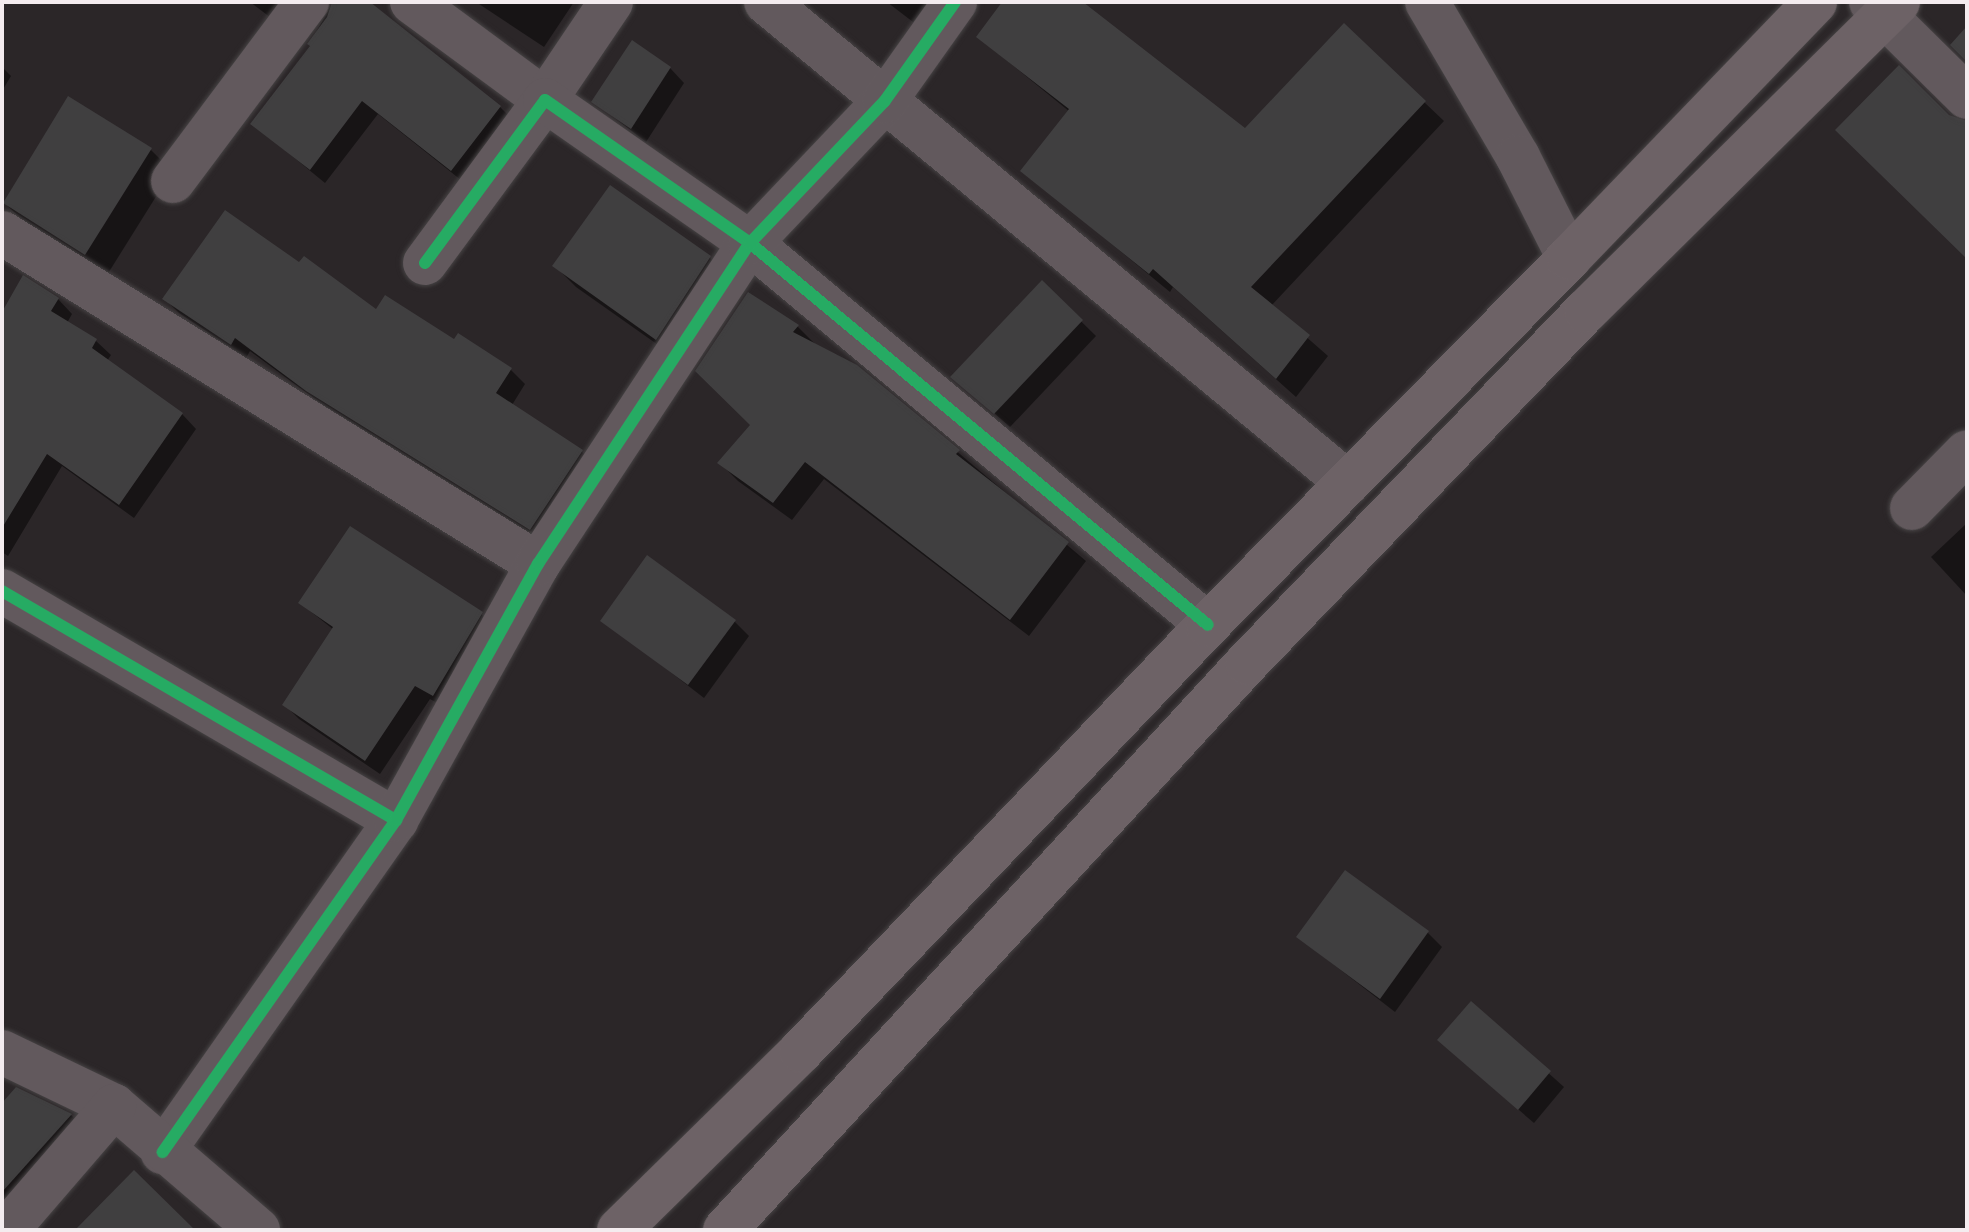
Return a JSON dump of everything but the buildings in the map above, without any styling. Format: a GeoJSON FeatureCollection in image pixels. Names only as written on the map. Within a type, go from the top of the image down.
{"type":"FeatureCollection","features":[{"type":"Feature","properties":{"kind":"main road"},"geometry":{"type":"LineString","coordinates":[[619,1230],[801,1051],[1208,625],[1569,258],[1815,2]]}},
{"type":"Feature","properties":{"kind":"main road"},"geometry":{"type":"LineString","coordinates":[[725,1230],[1247,663],[1885,6]]}},
{"type":"Feature","properties":{"kind":"street"},"geometry":{"type":"LineString","coordinates":[[173,181],[307,2]]}},
{"type":"Feature","properties":{"kind":"street"},"geometry":{"type":"LineString","coordinates":[[412,2],[545,100],[750,243],[1208,625]]}},
{"type":"Feature","properties":{"kind":"street"},"geometry":{"type":"LineString","coordinates":[[425,263],[545,100],[611,2]]}},
{"type":"Feature","properties":{"kind":"street"},"geometry":{"type":"LineString","coordinates":[[766,2],[1348,483]]}},
{"type":"Feature","properties":{"kind":"street"},"geometry":{"type":"LineString","coordinates":[[163,1152],[396,820],[538,564],[750,243],[884,102],[955,2]]}},
{"type":"Feature","properties":{"kind":"street"},"geometry":{"type":"LineString","coordinates":[[1427,2],[1518,157],[1569,258]]}},
{"type":"Feature","properties":{"kind":"street"},"geometry":{"type":"LineString","coordinates":[[1885,6],[1967,97]]}},
{"type":"Feature","properties":{"kind":"street"},"geometry":{"type":"LineString","coordinates":[[2,233],[538,564]]}},
{"type":"Feature","properties":{"kind":"street"},"geometry":{"type":"LineString","coordinates":[[1912,508],[1967,452]]}},
{"type":"Feature","properties":{"kind":"street"},"geometry":{"type":"LineString","coordinates":[[2,591],[396,820]]}},
{"type":"Feature","properties":{"kind":"street"},"geometry":{"type":"LineString","coordinates":[[2,1052],[114,1106],[163,1152],[258,1230]]}},
{"type":"Feature","properties":{"kind":"street"},"geometry":{"type":"LineString","coordinates":[[7,1230],[114,1106]]}},
{"type":"Feature","properties":{"kind":"cycle path"},"geometry":{"type":"LineString","coordinates":[[396,820],[538,564],[750,243],[884,102],[955,2]]}},
{"type":"Feature","properties":{"kind":"cycle path"},"geometry":{"type":"LineString","coordinates":[[425,263],[545,100],[750,243],[1208,625]]}},
{"type":"Feature","properties":{"kind":"cycle path"},"geometry":{"type":"LineString","coordinates":[[2,591],[396,820],[163,1152]]}}]}
